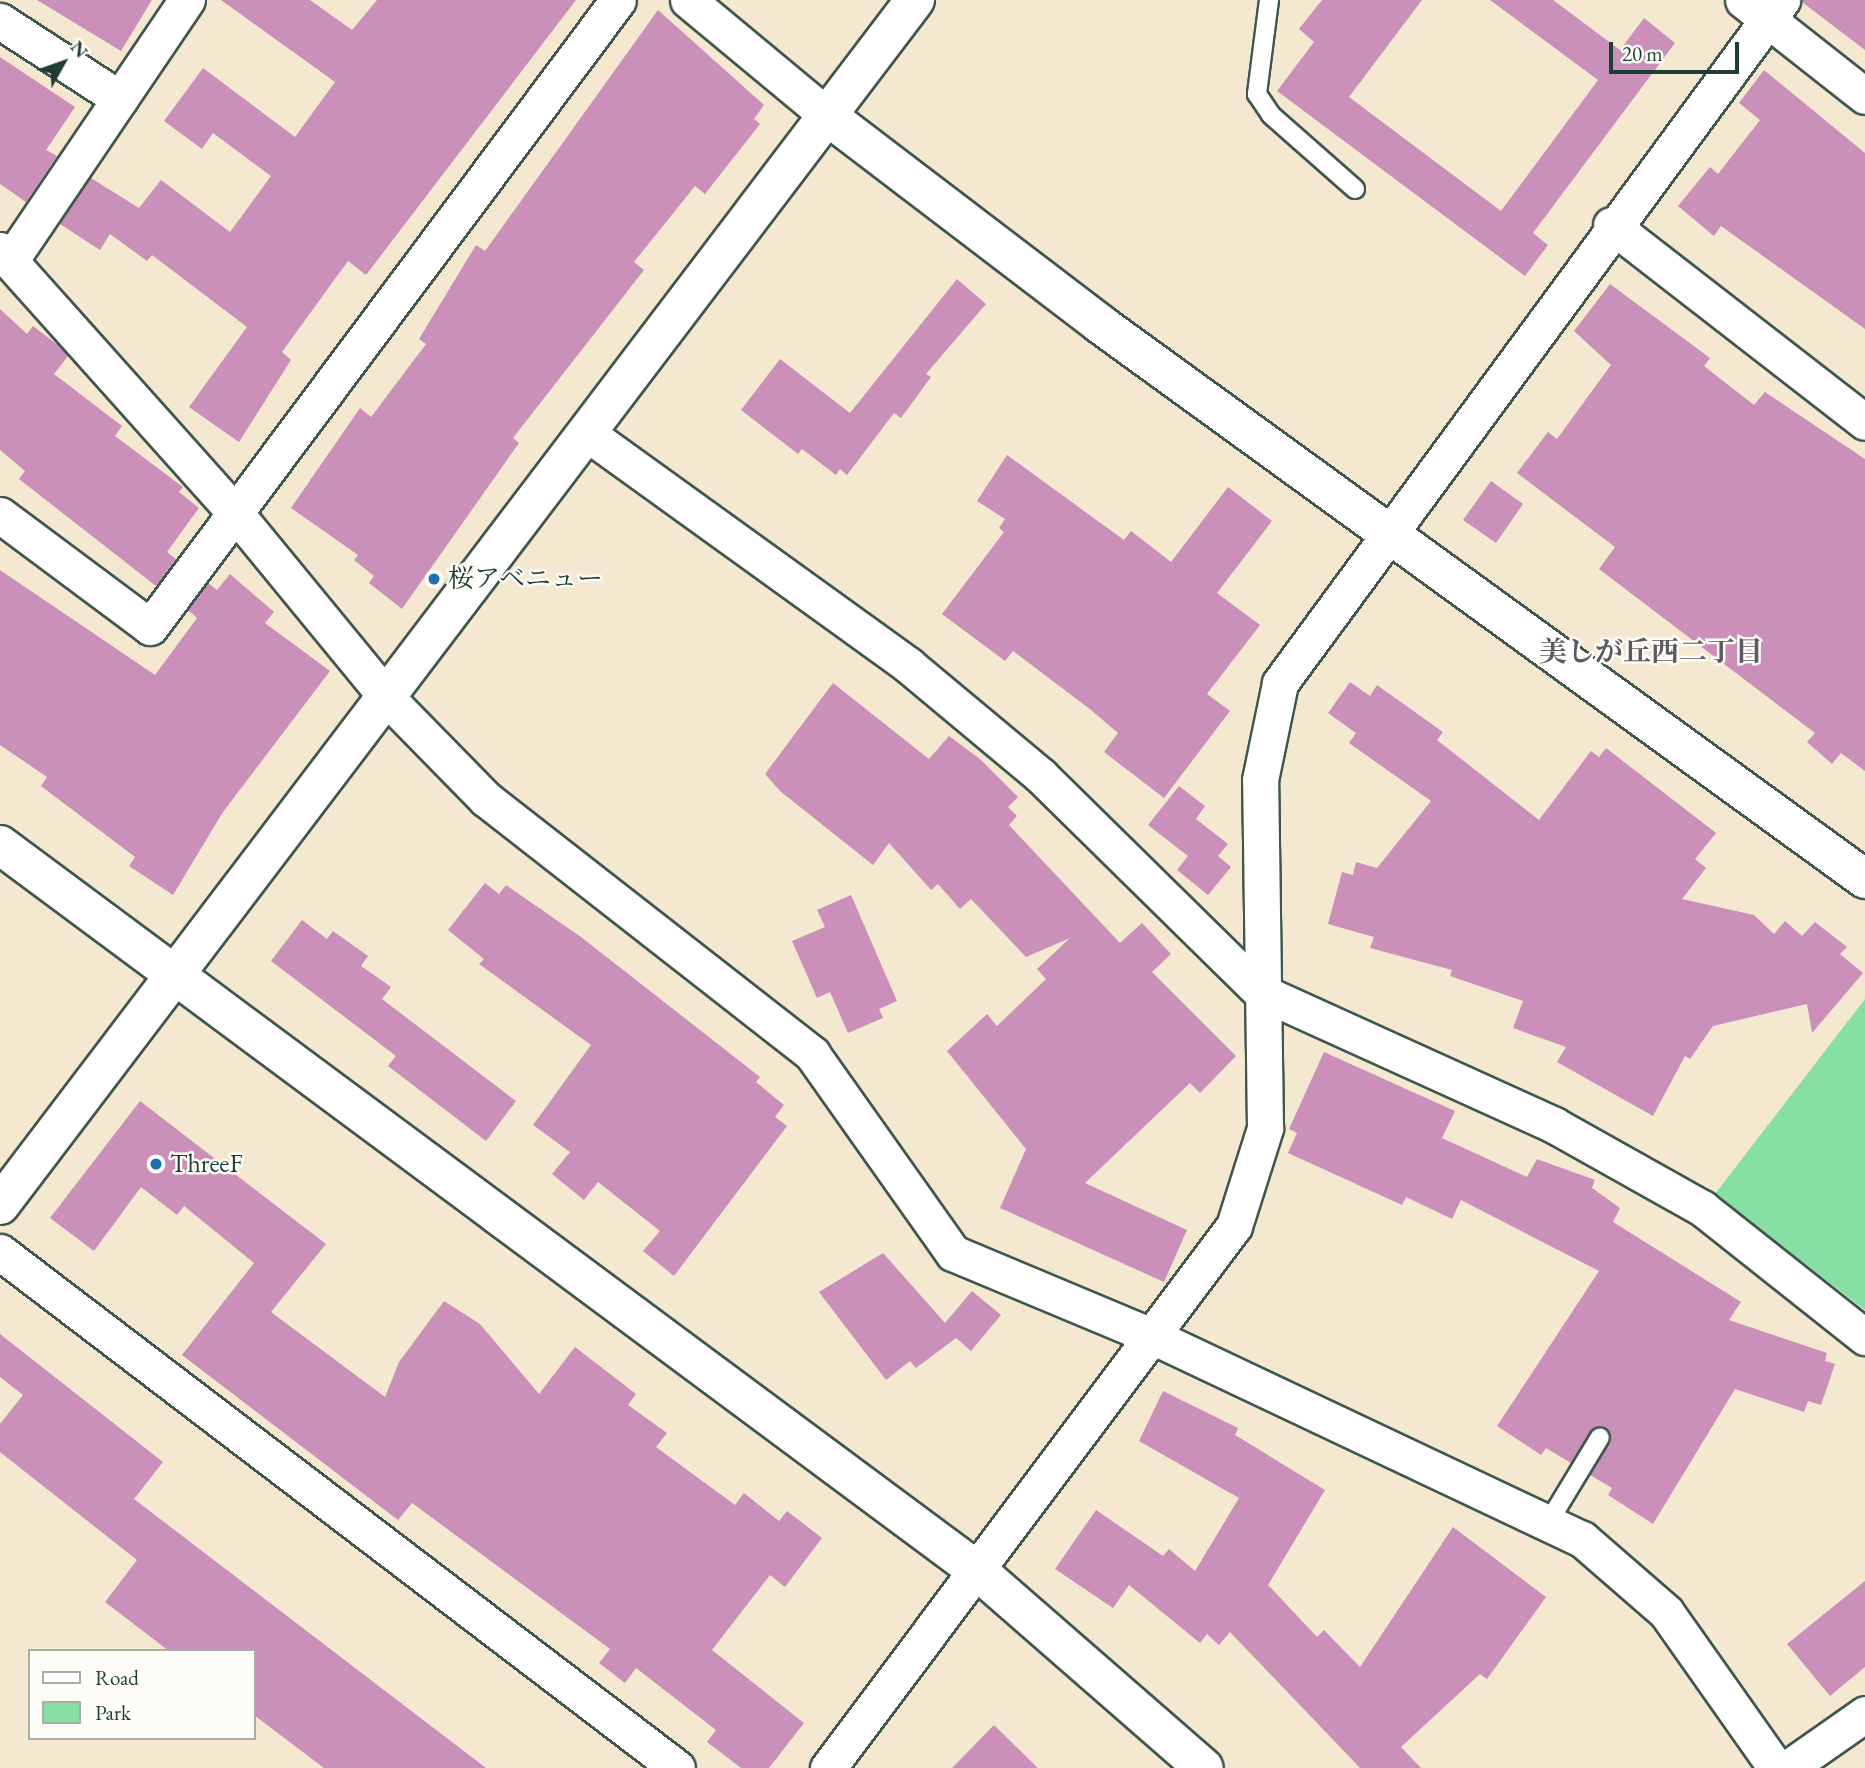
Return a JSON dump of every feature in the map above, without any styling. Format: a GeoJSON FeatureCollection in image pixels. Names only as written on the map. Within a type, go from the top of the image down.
{"type":"FeatureCollection","features":[{"type":"Feature","properties":{"kind":"street"},"geometry":{"type":"LineString","coordinates":[[187,0],[120,99],[6,254],[236,514],[387,698],[486,799],[812,1054],[953,1253],[1154,1337],[1582,1539],[1666,1612],[1776,1768]]}},
{"type":"Feature","properties":{"kind":"street"},"geometry":{"type":"LineString","coordinates":[[0,515],[150,627],[618,0]]}},
{"type":"Feature","properties":{"kind":"street"},"geometry":{"type":"LineString","coordinates":[[688,0],[830,118],[1387,533],[1865,879]]}},
{"type":"Feature","properties":{"kind":"street"},"geometry":{"type":"LineString","coordinates":[[0,1205],[176,978],[830,118],[915,0]]}},
{"type":"Feature","properties":{"kind":"street"},"geometry":{"type":"LineString","coordinates":[[828,1768],[979,1572],[1234,1226],[1265,1129],[1260,780],[1280,683],[1611,225],[1764,6],[1865,96]]}},
{"type":"Feature","properties":{"kind":"street"},"geometry":{"type":"LineString","coordinates":[[0,21],[120,99]]}},
{"type":"Feature","properties":{"kind":"street"},"geometry":{"type":"LineString","coordinates":[[1611,225],[1865,422]]}},
{"type":"Feature","properties":{"kind":"street"},"geometry":{"type":"LineString","coordinates":[[588,434],[918,673],[1041,776],[1261,992],[1555,1125],[1702,1208],[1865,1337]]}},
{"type":"Feature","properties":{"kind":"street"},"geometry":{"type":"LineString","coordinates":[[0,845],[979,1572],[1204,1768]]}},
{"type":"Feature","properties":{"kind":"street"},"geometry":{"type":"LineString","coordinates":[[0,1252],[677,1768]]}},
{"type":"Feature","properties":{"kind":"street"},"geometry":{"type":"LineString","coordinates":[[1788,1768],[1865,1714]]}},
{"type":"Feature","properties":{"kind":"lane"},"geometry":{"type":"LineString","coordinates":[[1269,0],[1257,94],[1271,115],[1355,189]]}},
{"type":"Feature","properties":{"kind":"lane"},"geometry":{"type":"LineString","coordinates":[[1548,1523],[1601,1437]]}},
{"type":"Feature","properties":{"kind":"green space"},"geometry":{"type":"Polygon","coordinates":[[[1865,999],[1865,1310],[1715,1194],[1865,999]]]}},
{"type":"Feature","properties":{"kind":"building"},"geometry":{"type":"Polygon","coordinates":[[[37,0],[152,0],[121,51],[37,0]]]}},
{"type":"Feature","properties":{"kind":"building"},"geometry":{"type":"Polygon","coordinates":[[[221,0],[310,0],[352,30],[377,0],[576,0],[366,275],[348,261],[282,352],[291,360],[239,442],[189,407],[247,327],[152,255],[147,261],[110,234],[100,250],[60,224],[91,178],[139,208],[161,180],[230,232],[271,176],[213,133],[202,149],[164,121],[203,68],[295,137],[335,82],[221,0]]]}},
{"type":"Feature","properties":{"kind":"building"},"geometry":{"type":"Polygon","coordinates":[[[1322,0],[1422,0],[1349,97],[1501,211],[1598,80],[1490,0],[1553,0],[1620,50],[1644,18],[1675,43],[1533,233],[1548,245],[1525,276],[1277,91],[1314,42],[1299,29],[1322,0]]]}},
{"type":"Feature","properties":{"kind":"building"},"geometry":{"type":"Polygon","coordinates":[[[1865,0],[1865,50],[1802,2],[1865,0]]]}},
{"type":"Feature","properties":{"kind":"building"},"geometry":{"type":"Polygon","coordinates":[[[658,10],[764,105],[754,119],[760,124],[705,194],[695,186],[634,262],[644,270],[513,438],[519,443],[402,609],[369,583],[374,576],[354,560],[358,555],[291,508],[360,408],[371,417],[426,344],[419,339],[476,245],[485,251],[658,10]]]}},
{"type":"Feature","properties":{"kind":"building"},"geometry":{"type":"Polygon","coordinates":[[[0,57],[75,107],[46,150],[57,156],[26,202],[0,184],[0,57]]]}},
{"type":"Feature","properties":{"kind":"building"},"geometry":{"type":"Polygon","coordinates":[[[1764,70],[1865,153],[1865,329],[1721,226],[1714,236],[1678,206],[1710,167],[1718,174],[1760,120],[1739,103],[1764,70]]]}},
{"type":"Feature","properties":{"kind":"building"},"geometry":{"type":"Polygon","coordinates":[[[957,279],[986,304],[926,374],[931,377],[901,418],[894,413],[847,475],[840,469],[836,475],[802,449],[798,454],[741,410],[780,359],[850,413],[957,279]]]}},
{"type":"Feature","properties":{"kind":"building"},"geometry":{"type":"Polygon","coordinates":[[[1610,284],[1710,358],[1704,366],[1754,405],[1765,392],[1865,459],[1865,771],[1841,753],[1832,764],[1807,742],[1815,733],[1599,569],[1615,547],[1517,473],[1548,432],[1557,439],[1611,365],[1574,331],[1610,284]]]}},
{"type":"Feature","properties":{"kind":"building"},"geometry":{"type":"Polygon","coordinates":[[[0,309],[27,334],[33,326],[59,346],[68,356],[54,374],[122,426],[115,436],[183,487],[179,492],[199,508],[167,552],[176,559],[156,586],[19,479],[25,471],[0,450],[0,309]]]}},
{"type":"Feature","properties":{"kind":"building"},"geometry":{"type":"Polygon","coordinates":[[[1007,455],[1124,540],[1131,531],[1171,562],[1228,487],[1272,521],[1217,593],[1260,625],[1207,694],[1230,711],[1164,798],[1104,752],[1118,733],[1091,710],[1013,651],[1005,661],[942,614],[1004,532],[999,528],[1005,519],[977,501],[1007,455]]]}},
{"type":"Feature","properties":{"kind":"building"},"geometry":{"type":"Polygon","coordinates":[[[1491,481],[1523,504],[1496,543],[1463,520],[1491,481]]]}},
{"type":"Feature","properties":{"kind":"building"},"geometry":{"type":"Polygon","coordinates":[[[0,570],[155,675],[197,618],[188,610],[208,583],[217,590],[230,574],[274,612],[265,623],[330,671],[223,812],[173,895],[129,866],[135,857],[41,786],[47,777],[0,745],[0,570]]]}},
{"type":"Feature","properties":{"kind":"building"},"geometry":{"type":"Polygon","coordinates":[[[1350,682],[1370,696],[1377,685],[1443,732],[1437,740],[1539,820],[1591,751],[1599,757],[1606,748],[1716,833],[1695,859],[1706,868],[1682,899],[1754,915],[1774,934],[1785,921],[1802,936],[1815,922],[1847,947],[1840,954],[1863,973],[1812,1033],[1807,1004],[1713,1026],[1690,1059],[1685,1056],[1653,1116],[1557,1062],[1566,1047],[1513,1028],[1523,1001],[1450,976],[1452,970],[1370,948],[1374,937],[1328,924],[1342,872],[1353,875],[1356,862],[1377,868],[1431,801],[1349,743],[1356,733],[1328,713],[1350,682]]]}},
{"type":"Feature","properties":{"kind":"building"},"geometry":{"type":"Polygon","coordinates":[[[833,683],[929,759],[949,736],[980,759],[1018,797],[1008,807],[1017,816],[1009,825],[1120,943],[1142,923],[1171,954],[1152,972],[1236,1056],[1200,1093],[1190,1083],[1085,1183],[1187,1230],[1164,1282],[1000,1208],[1026,1149],[947,1051],[987,1014],[997,1026],[1046,979],[1037,969],[1070,938],[1026,957],[971,899],[960,909],[938,884],[931,890],[889,843],[873,865],[780,791],[765,774],[833,683]]]}},
{"type":"Feature","properties":{"kind":"building"},"geometry":{"type":"Polygon","coordinates":[[[1179,786],[1205,806],[1196,819],[1228,844],[1218,856],[1231,867],[1208,895],[1177,870],[1188,856],[1148,825],[1179,786]]]}},
{"type":"Feature","properties":{"kind":"building"},"geometry":{"type":"Polygon","coordinates":[[[485,883],[499,894],[506,885],[581,937],[760,1077],[756,1082],[784,1105],[775,1117],[787,1126],[674,1276],[643,1251],[660,1231],[598,1182],[584,1200],[552,1174],[570,1152],[533,1125],[591,1045],[479,964],[484,959],[448,930],[485,883]]]}},
{"type":"Feature","properties":{"kind":"building"},"geometry":{"type":"Polygon","coordinates":[[[851,895],[897,1001],[879,1009],[883,1018],[848,1033],[830,992],[817,998],[792,941],[825,927],[817,910],[851,895]]]}},
{"type":"Feature","properties":{"kind":"building"},"geometry":{"type":"Polygon","coordinates":[[[302,920],[327,939],[333,931],[368,956],[361,966],[391,987],[382,999],[516,1101],[486,1141],[388,1066],[396,1056],[271,961],[302,920]]]}},
{"type":"Feature","properties":{"kind":"building"},"geometry":{"type":"Polygon","coordinates":[[[1324,1052],[1455,1111],[1442,1138],[1527,1177],[1537,1159],[1595,1180],[1592,1188],[1620,1208],[1613,1222],[1741,1302],[1729,1320],[1827,1353],[1825,1361],[1835,1364],[1821,1405],[1808,1401],[1804,1412],[1735,1389],[1653,1524],[1608,1495],[1612,1488],[1590,1475],[1610,1442],[1606,1428],[1591,1431],[1571,1463],[1546,1448],[1541,1455],[1497,1426],[1599,1271],[1461,1200],[1452,1219],[1406,1197],[1402,1205],[1288,1153],[1297,1133],[1289,1129],[1324,1052]]]}},
{"type":"Feature","properties":{"kind":"building"},"geometry":{"type":"Polygon","coordinates":[[[140,1101],[326,1244],[271,1312],[385,1397],[399,1362],[444,1301],[480,1324],[539,1394],[575,1347],[636,1394],[628,1405],[667,1433],[656,1447],[735,1505],[744,1493],[779,1521],[787,1511],[822,1538],[785,1587],[770,1575],[712,1650],[804,1723],[769,1768],[741,1768],[707,1742],[716,1730],[636,1668],[625,1683],[599,1663],[610,1649],[412,1503],[398,1520],[182,1355],[254,1263],[184,1206],[177,1215],[141,1187],[94,1251],[50,1218],[140,1101]]]}},
{"type":"Feature","properties":{"kind":"building"},"geometry":{"type":"Polygon","coordinates":[[[883,1253],[945,1323],[972,1291],[1001,1315],[971,1351],[956,1338],[916,1368],[910,1361],[886,1380],[819,1292],[883,1253]]]}},
{"type":"Feature","properties":{"kind":"building"},"geometry":{"type":"Polygon","coordinates":[[[0,1334],[163,1462],[134,1499],[486,1768],[324,1768],[256,1717],[256,1649],[166,1649],[105,1602],[137,1560],[0,1452],[0,1424],[23,1395],[0,1377],[0,1334]]]}},
{"type":"Feature","properties":{"kind":"building"},"geometry":{"type":"Polygon","coordinates":[[[1163,1391],[1238,1428],[1235,1435],[1325,1490],[1268,1585],[1317,1637],[1324,1630],[1360,1667],[1453,1527],[1546,1597],[1487,1679],[1480,1674],[1401,1747],[1421,1768],[1360,1768],[1230,1632],[1219,1645],[1207,1634],[1200,1643],[1129,1585],[1113,1608],[1055,1569],[1096,1510],[1163,1556],[1169,1549],[1195,1571],[1239,1498],[1139,1441],[1163,1391]]]}},
{"type":"Feature","properties":{"kind":"building"},"geometry":{"type":"Polygon","coordinates":[[[1865,1581],[1865,1667],[1830,1696],[1787,1644],[1865,1581]]]}},
{"type":"Feature","properties":{"kind":"building"},"geometry":{"type":"Polygon","coordinates":[[[994,1725],[1038,1768],[952,1768],[994,1725]]]}},
{"type":"Feature","properties":{"kind":"place","name":"桜アベニュー"},"geometry":{"type":"Point","coordinates":[434,579]}},
{"type":"Feature","properties":{"kind":"place","name":"ThreeF"},"geometry":{"type":"Point","coordinates":[156,1164]}},
{"type":"Feature","properties":{"kind":"district","name":"美しが丘西二丁目"},"geometry":{"type":"Point","coordinates":[1651,651]}}]}
